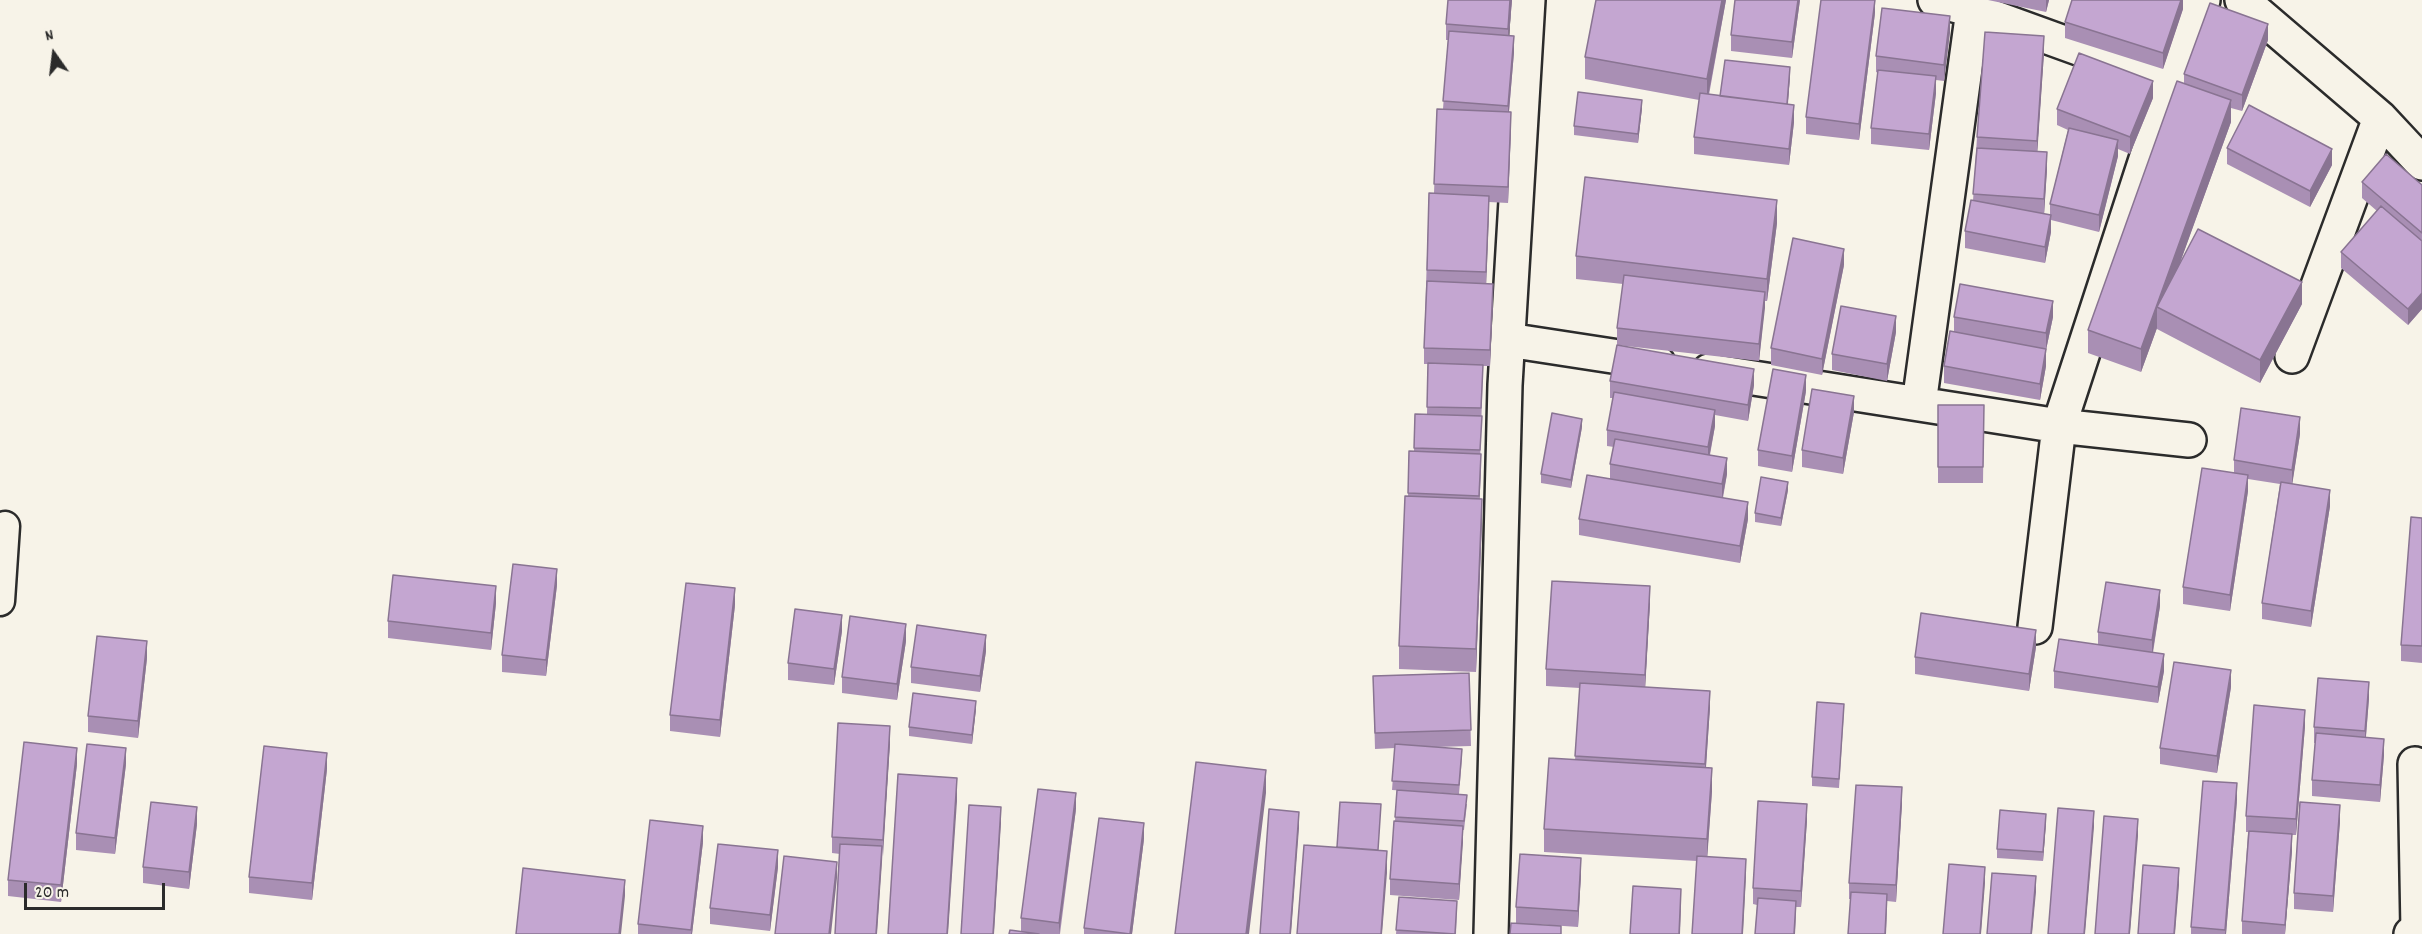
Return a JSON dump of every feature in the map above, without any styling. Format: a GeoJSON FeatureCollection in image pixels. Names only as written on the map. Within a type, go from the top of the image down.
{"type":"FeatureCollection","features":[{"type":"Feature","properties":{"kind":"street"},"geometry":{"type":"LineString","coordinates":[[1491,934],[1508,340],[1528,0]]}},
{"type":"Feature","properties":{"kind":"street"},"geometry":{"type":"LineString","coordinates":[[1935,0],[1973,10],[2172,82]]}},
{"type":"Feature","properties":{"kind":"street"},"geometry":{"type":"LineString","coordinates":[[2035,627],[2059,426],[2195,9],[2203,0]]}},
{"type":"Feature","properties":{"kind":"street"},"geometry":{"type":"LineString","coordinates":[[2242,0],[2380,118],[2422,163]]}},
{"type":"Feature","properties":{"kind":"street"},"geometry":{"type":"LineString","coordinates":[[1919,404],[1973,10]]}},
{"type":"Feature","properties":{"kind":"street"},"geometry":{"type":"LineString","coordinates":[[2292,356],[2380,118]]}},
{"type":"Feature","properties":{"kind":"street"},"geometry":{"type":"LineString","coordinates":[[1508,340],[2059,426],[2189,440]]}},
{"type":"Feature","properties":{"kind":"street"},"geometry":{"type":"LineString","coordinates":[[2415,764],[2417,930]]}},
{"type":"Feature","properties":{"kind":"lane"},"geometry":{"type":"LineString","coordinates":[[0,601],[5,526]]}},
{"type":"Feature","properties":{"kind":"building"},"geometry":{"type":"Polygon","coordinates":[[[1448,0],[1510,0],[1508,29],[1446,24],[1448,0]]]}},
{"type":"Feature","properties":{"kind":"building"},"geometry":{"type":"Polygon","coordinates":[[[1596,0],[1722,0],[1707,79],[1585,57],[1596,0]]]}},
{"type":"Feature","properties":{"kind":"building"},"geometry":{"type":"Polygon","coordinates":[[[1735,0],[1798,0],[1792,42],[1731,35],[1735,0]]]}},
{"type":"Feature","properties":{"kind":"building"},"geometry":{"type":"Polygon","coordinates":[[[1821,0],[1875,0],[1859,124],[1806,117],[1821,0]]]}},
{"type":"Feature","properties":{"kind":"building"},"geometry":{"type":"Polygon","coordinates":[[[2072,0],[2181,0],[2163,53],[2065,22],[2072,0]]]}},
{"type":"Feature","properties":{"kind":"building"},"geometry":{"type":"Polygon","coordinates":[[[2210,3],[2268,24],[2242,95],[2184,74],[2210,3]]]}},
{"type":"Feature","properties":{"kind":"building"},"geometry":{"type":"Polygon","coordinates":[[[1882,8],[1950,16],[1944,65],[1876,56],[1882,8]]]}},
{"type":"Feature","properties":{"kind":"building"},"geometry":{"type":"Polygon","coordinates":[[[1449,31],[1514,36],[1508,106],[1443,101],[1449,31]]]}},
{"type":"Feature","properties":{"kind":"building"},"geometry":{"type":"Polygon","coordinates":[[[1985,32],[2044,36],[2037,141],[1977,137],[1985,32]]]}},
{"type":"Feature","properties":{"kind":"building"},"geometry":{"type":"Polygon","coordinates":[[[2079,53],[2153,81],[2130,137],[2057,109],[2079,53]]]}},
{"type":"Feature","properties":{"kind":"building"},"geometry":{"type":"Polygon","coordinates":[[[1725,60],[1790,67],[1787,104],[1720,96],[1725,60]]]}},
{"type":"Feature","properties":{"kind":"building"},"geometry":{"type":"Polygon","coordinates":[[[1878,70],[1936,76],[1929,134],[1871,128],[1878,70]]]}},
{"type":"Feature","properties":{"kind":"building"},"geometry":{"type":"Polygon","coordinates":[[[2177,81],[2231,100],[2141,349],[2088,330],[2177,81]]]}},
{"type":"Feature","properties":{"kind":"building"},"geometry":{"type":"Polygon","coordinates":[[[1578,92],[1642,100],[1638,134],[1574,126],[1578,92]]]}},
{"type":"Feature","properties":{"kind":"building"},"geometry":{"type":"Polygon","coordinates":[[[1700,93],[1794,105],[1789,149],[1694,137],[1700,93]]]}},
{"type":"Feature","properties":{"kind":"building"},"geometry":{"type":"Polygon","coordinates":[[[2249,105],[2332,149],[2310,191],[2227,148],[2249,105]]]}},
{"type":"Feature","properties":{"kind":"building"},"geometry":{"type":"Polygon","coordinates":[[[1437,109],[1511,112],[1508,187],[1434,184],[1437,109]]]}},
{"type":"Feature","properties":{"kind":"building"},"geometry":{"type":"Polygon","coordinates":[[[2069,128],[2118,140],[2099,215],[2050,204],[2069,128]]]}},
{"type":"Feature","properties":{"kind":"building"},"geometry":{"type":"Polygon","coordinates":[[[1977,148],[2047,152],[2044,199],[1973,194],[1977,148]]]}},
{"type":"Feature","properties":{"kind":"building"},"geometry":{"type":"Polygon","coordinates":[[[2386,154],[2422,185],[2422,233],[2362,182],[2386,154]]]}},
{"type":"Feature","properties":{"kind":"building"},"geometry":{"type":"Polygon","coordinates":[[[1585,177],[1777,200],[1767,279],[1576,256],[1585,177]]]}},
{"type":"Feature","properties":{"kind":"building"},"geometry":{"type":"Polygon","coordinates":[[[1429,193],[1489,196],[1486,272],[1427,270],[1429,193]]]}},
{"type":"Feature","properties":{"kind":"building"},"geometry":{"type":"Polygon","coordinates":[[[1971,200],[2051,215],[2045,247],[1965,231],[1971,200]]]}},
{"type":"Feature","properties":{"kind":"building"},"geometry":{"type":"Polygon","coordinates":[[[2381,206],[2422,241],[2422,293],[2408,309],[2341,252],[2381,206]]]}},
{"type":"Feature","properties":{"kind":"building"},"geometry":{"type":"Polygon","coordinates":[[[2198,229],[2302,282],[2260,360],[2157,307],[2198,229]]]}},
{"type":"Feature","properties":{"kind":"building"},"geometry":{"type":"Polygon","coordinates":[[[1793,238],[1844,249],[1822,359],[1771,348],[1793,238]]]}},
{"type":"Feature","properties":{"kind":"building"},"geometry":{"type":"Polygon","coordinates":[[[1624,275],[1765,292],[1759,344],[1617,328],[1624,275]]]}},
{"type":"Feature","properties":{"kind":"building"},"geometry":{"type":"Polygon","coordinates":[[[1427,281],[1493,284],[1490,350],[1424,348],[1427,281]]]}},
{"type":"Feature","properties":{"kind":"building"},"geometry":{"type":"Polygon","coordinates":[[[1960,284],[2053,301],[2046,333],[1954,317],[1960,284]]]}},
{"type":"Feature","properties":{"kind":"building"},"geometry":{"type":"Polygon","coordinates":[[[1841,306],[1896,316],[1887,364],[1832,354],[1841,306]]]}},
{"type":"Feature","properties":{"kind":"building"},"geometry":{"type":"Polygon","coordinates":[[[1950,331],[2046,349],[2040,384],[1944,366],[1950,331]]]}},
{"type":"Feature","properties":{"kind":"building"},"geometry":{"type":"Polygon","coordinates":[[[1617,345],[1754,369],[1748,405],[1610,381],[1617,345]]]}},
{"type":"Feature","properties":{"kind":"building"},"geometry":{"type":"Polygon","coordinates":[[[1428,363],[1483,365],[1481,408],[1427,407],[1428,363]]]}},
{"type":"Feature","properties":{"kind":"building"},"geometry":{"type":"Polygon","coordinates":[[[1773,369],[1806,375],[1792,456],[1758,450],[1773,369]]]}},
{"type":"Feature","properties":{"kind":"building"},"geometry":{"type":"Polygon","coordinates":[[[1812,389],[1854,396],[1843,458],[1802,450],[1812,389]]]}},
{"type":"Feature","properties":{"kind":"building"},"geometry":{"type":"Polygon","coordinates":[[[1614,392],[1715,410],[1708,447],[1607,430],[1614,392]]]}},
{"type":"Feature","properties":{"kind":"building"},"geometry":{"type":"Polygon","coordinates":[[[1938,405],[1984,405],[1983,467],[1938,467],[1938,405]]]}},
{"type":"Feature","properties":{"kind":"building"},"geometry":{"type":"Polygon","coordinates":[[[2241,408],[2300,417],[2292,470],[2234,460],[2241,408]]]}},
{"type":"Feature","properties":{"kind":"building"},"geometry":{"type":"Polygon","coordinates":[[[1552,413],[1582,419],[1571,480],[1541,474],[1552,413]]]}},
{"type":"Feature","properties":{"kind":"building"},"geometry":{"type":"Polygon","coordinates":[[[1415,414],[1482,416],[1480,450],[1414,448],[1415,414]]]}},
{"type":"Feature","properties":{"kind":"building"},"geometry":{"type":"Polygon","coordinates":[[[1615,439],[1727,458],[1722,484],[1610,464],[1615,439]]]}},
{"type":"Feature","properties":{"kind":"building"},"geometry":{"type":"Polygon","coordinates":[[[1409,451],[1481,454],[1479,496],[1408,493],[1409,451]]]}},
{"type":"Feature","properties":{"kind":"building"},"geometry":{"type":"Polygon","coordinates":[[[2202,468],[2248,475],[2230,595],[2183,587],[2202,468]]]}},
{"type":"Feature","properties":{"kind":"building"},"geometry":{"type":"Polygon","coordinates":[[[1587,475],[1748,502],[1740,546],[1579,519],[1587,475]]]}},
{"type":"Feature","properties":{"kind":"building"},"geometry":{"type":"Polygon","coordinates":[[[1761,477],[1788,482],[1781,518],[1755,513],[1761,477]]]}},
{"type":"Feature","properties":{"kind":"building"},"geometry":{"type":"Polygon","coordinates":[[[2281,482],[2330,490],[2311,611],[2262,603],[2281,482]]]}},
{"type":"Feature","properties":{"kind":"building"},"geometry":{"type":"Polygon","coordinates":[[[1405,496],[1482,499],[1476,649],[1399,646],[1405,496]]]}},
{"type":"Feature","properties":{"kind":"building"},"geometry":{"type":"Polygon","coordinates":[[[2411,517],[2422,518],[2422,646],[2401,645],[2411,517]]]}},
{"type":"Feature","properties":{"kind":"building"},"geometry":{"type":"Polygon","coordinates":[[[513,564],[557,569],[546,660],[502,655],[513,564]]]}},
{"type":"Feature","properties":{"kind":"building"},"geometry":{"type":"Polygon","coordinates":[[[393,575],[496,586],[491,633],[388,621],[393,575]]]}},
{"type":"Feature","properties":{"kind":"building"},"geometry":{"type":"Polygon","coordinates":[[[1552,581],[1650,586],[1645,675],[1546,669],[1552,581]]]}},
{"type":"Feature","properties":{"kind":"building"},"geometry":{"type":"Polygon","coordinates":[[[2106,582],[2160,590],[2152,640],[2098,632],[2106,582]]]}},
{"type":"Feature","properties":{"kind":"building"},"geometry":{"type":"Polygon","coordinates":[[[686,583],[735,588],[720,720],[670,715],[686,583]]]}},
{"type":"Feature","properties":{"kind":"building"},"geometry":{"type":"Polygon","coordinates":[[[795,609],[842,615],[834,669],[788,663],[795,609]]]}},
{"type":"Feature","properties":{"kind":"building"},"geometry":{"type":"Polygon","coordinates":[[[1921,613],[2036,630],[2029,674],[1915,657],[1921,613]]]}},
{"type":"Feature","properties":{"kind":"building"},"geometry":{"type":"Polygon","coordinates":[[[850,616],[906,624],[897,684],[842,677],[850,616]]]}},
{"type":"Feature","properties":{"kind":"building"},"geometry":{"type":"Polygon","coordinates":[[[917,625],[986,635],[980,676],[911,667],[917,625]]]}},
{"type":"Feature","properties":{"kind":"building"},"geometry":{"type":"Polygon","coordinates":[[[97,636],[147,641],[138,721],[88,716],[97,636]]]}},
{"type":"Feature","properties":{"kind":"building"},"geometry":{"type":"Polygon","coordinates":[[[2059,639],[2164,654],[2158,687],[2054,671],[2059,639]]]}},
{"type":"Feature","properties":{"kind":"building"},"geometry":{"type":"Polygon","coordinates":[[[2174,662],[2231,670],[2217,756],[2160,748],[2174,662]]]}},
{"type":"Feature","properties":{"kind":"building"},"geometry":{"type":"Polygon","coordinates":[[[1469,673],[1471,730],[1375,733],[1373,676],[1469,673]]]}},
{"type":"Feature","properties":{"kind":"building"},"geometry":{"type":"Polygon","coordinates":[[[2318,678],[2369,682],[2365,731],[2314,727],[2318,678]]]}},
{"type":"Feature","properties":{"kind":"building"},"geometry":{"type":"Polygon","coordinates":[[[1580,683],[1710,691],[1705,764],[1575,756],[1580,683]]]}},
{"type":"Feature","properties":{"kind":"building"},"geometry":{"type":"Polygon","coordinates":[[[913,693],[976,701],[972,735],[909,727],[913,693]]]}},
{"type":"Feature","properties":{"kind":"building"},"geometry":{"type":"Polygon","coordinates":[[[1817,702],[1844,704],[1839,779],[1812,777],[1817,702]]]}},
{"type":"Feature","properties":{"kind":"building"},"geometry":{"type":"Polygon","coordinates":[[[2254,705],[2305,710],[2296,819],[2246,816],[2254,705]]]}},
{"type":"Feature","properties":{"kind":"building"},"geometry":{"type":"Polygon","coordinates":[[[838,723],[890,726],[883,840],[832,837],[838,723]]]}},
{"type":"Feature","properties":{"kind":"building"},"geometry":{"type":"Polygon","coordinates":[[[2316,733],[2384,739],[2380,785],[2312,780],[2316,733]]]}},
{"type":"Feature","properties":{"kind":"building"},"geometry":{"type":"Polygon","coordinates":[[[24,742],[77,748],[61,885],[8,880],[24,742]]]}},
{"type":"Feature","properties":{"kind":"building"},"geometry":{"type":"Polygon","coordinates":[[[87,744],[126,748],[115,838],[76,833],[87,744]]]}},
{"type":"Feature","properties":{"kind":"building"},"geometry":{"type":"Polygon","coordinates":[[[1395,744],[1462,749],[1459,785],[1392,781],[1395,744]]]}},
{"type":"Feature","properties":{"kind":"building"},"geometry":{"type":"Polygon","coordinates":[[[264,746],[327,753],[312,883],[249,877],[264,746]]]}},
{"type":"Feature","properties":{"kind":"building"},"geometry":{"type":"Polygon","coordinates":[[[1549,758],[1712,768],[1707,839],[1544,829],[1549,758]]]}},
{"type":"Feature","properties":{"kind":"building"},"geometry":{"type":"Polygon","coordinates":[[[1196,762],[1266,770],[1246,934],[1175,934],[1196,762]]]}},
{"type":"Feature","properties":{"kind":"building"},"geometry":{"type":"Polygon","coordinates":[[[898,774],[957,778],[947,934],[888,934],[898,774]]]}},
{"type":"Feature","properties":{"kind":"building"},"geometry":{"type":"Polygon","coordinates":[[[2203,781],[2237,783],[2225,930],[2191,927],[2203,781]]]}},
{"type":"Feature","properties":{"kind":"building"},"geometry":{"type":"Polygon","coordinates":[[[1856,785],[1902,787],[1896,885],[1849,883],[1856,785]]]}},
{"type":"Feature","properties":{"kind":"building"},"geometry":{"type":"Polygon","coordinates":[[[1038,789],[1076,793],[1059,923],[1021,918],[1038,789]]]}},
{"type":"Feature","properties":{"kind":"building"},"geometry":{"type":"Polygon","coordinates":[[[1397,790],[1467,795],[1464,821],[1395,817],[1397,790]]]}},
{"type":"Feature","properties":{"kind":"building"},"geometry":{"type":"Polygon","coordinates":[[[1758,801],[1807,804],[1801,891],[1753,888],[1758,801]]]}},
{"type":"Feature","properties":{"kind":"building"},"geometry":{"type":"Polygon","coordinates":[[[151,802],[197,807],[189,872],[143,867],[151,802]]]}},
{"type":"Feature","properties":{"kind":"building"},"geometry":{"type":"Polygon","coordinates":[[[1340,802],[1381,804],[1378,850],[1337,847],[1340,802]]]}},
{"type":"Feature","properties":{"kind":"building"},"geometry":{"type":"Polygon","coordinates":[[[2300,802],[2340,805],[2333,896],[2294,893],[2300,802]]]}},
{"type":"Feature","properties":{"kind":"building"},"geometry":{"type":"Polygon","coordinates":[[[969,805],[1001,807],[993,934],[961,934],[969,805]]]}},
{"type":"Feature","properties":{"kind":"building"},"geometry":{"type":"Polygon","coordinates":[[[2058,808],[2094,811],[2084,934],[2048,934],[2058,808]]]}},
{"type":"Feature","properties":{"kind":"building"},"geometry":{"type":"Polygon","coordinates":[[[1269,809],[1299,812],[1290,934],[1260,934],[1269,809]]]}},
{"type":"Feature","properties":{"kind":"building"},"geometry":{"type":"Polygon","coordinates":[[[2000,810],[2046,814],[2043,852],[1997,849],[2000,810]]]}},
{"type":"Feature","properties":{"kind":"building"},"geometry":{"type":"Polygon","coordinates":[[[2104,816],[2138,819],[2129,934],[2095,934],[2104,816]]]}},
{"type":"Feature","properties":{"kind":"building"},"geometry":{"type":"Polygon","coordinates":[[[1099,818],[1144,823],[1130,934],[1084,928],[1099,818]]]}},
{"type":"Feature","properties":{"kind":"building"},"geometry":{"type":"Polygon","coordinates":[[[650,820],[703,826],[691,930],[638,924],[650,820]]]}},
{"type":"Feature","properties":{"kind":"building"},"geometry":{"type":"Polygon","coordinates":[[[1394,821],[1463,826],[1459,884],[1390,879],[1394,821]]]}},
{"type":"Feature","properties":{"kind":"building"},"geometry":{"type":"Polygon","coordinates":[[[2249,831],[2292,834],[2285,925],[2242,921],[2249,831]]]}},
{"type":"Feature","properties":{"kind":"building"},"geometry":{"type":"Polygon","coordinates":[[[718,844],[778,850],[770,915],[710,908],[718,844]]]}},
{"type":"Feature","properties":{"kind":"building"},"geometry":{"type":"Polygon","coordinates":[[[840,844],[882,846],[876,934],[835,934],[840,844]]]}},
{"type":"Feature","properties":{"kind":"building"},"geometry":{"type":"Polygon","coordinates":[[[1304,845],[1387,851],[1381,934],[1297,934],[1304,845]]]}},
{"type":"Feature","properties":{"kind":"building"},"geometry":{"type":"Polygon","coordinates":[[[1520,854],[1581,858],[1578,911],[1516,907],[1520,854]]]}},
{"type":"Feature","properties":{"kind":"building"},"geometry":{"type":"Polygon","coordinates":[[[784,856],[837,862],[829,934],[775,934],[784,856]]]}},
{"type":"Feature","properties":{"kind":"building"},"geometry":{"type":"Polygon","coordinates":[[[1697,856],[1746,859],[1742,934],[1692,934],[1697,856]]]}},
{"type":"Feature","properties":{"kind":"building"},"geometry":{"type":"Polygon","coordinates":[[[1949,864],[1985,867],[1980,934],[1943,934],[1949,864]]]}},
{"type":"Feature","properties":{"kind":"building"},"geometry":{"type":"Polygon","coordinates":[[[2143,865],[2179,868],[2174,934],[2138,934],[2143,865]]]}},
{"type":"Feature","properties":{"kind":"building"},"geometry":{"type":"Polygon","coordinates":[[[523,868],[625,880],[619,934],[516,934],[523,868]]]}},
{"type":"Feature","properties":{"kind":"building"},"geometry":{"type":"Polygon","coordinates":[[[1992,873],[2036,876],[2031,934],[1987,934],[1992,873]]]}},
{"type":"Feature","properties":{"kind":"building"},"geometry":{"type":"Polygon","coordinates":[[[1633,886],[1681,889],[1679,934],[1630,934],[1633,886]]]}},
{"type":"Feature","properties":{"kind":"building"},"geometry":{"type":"Polygon","coordinates":[[[1851,892],[1887,894],[1885,934],[1848,934],[1851,892]]]}},
{"type":"Feature","properties":{"kind":"building"},"geometry":{"type":"Polygon","coordinates":[[[1399,897],[1457,901],[1455,934],[1396,930],[1399,897]]]}},
{"type":"Feature","properties":{"kind":"building"},"geometry":{"type":"Polygon","coordinates":[[[1758,898],[1796,901],[1794,934],[1755,934],[1758,898]]]}},
{"type":"Feature","properties":{"kind":"building"},"geometry":{"type":"Polygon","coordinates":[[[1511,923],[1561,926],[1561,934],[1510,934],[1511,923]]]}},
{"type":"Feature","properties":{"kind":"building"},"geometry":{"type":"Polygon","coordinates":[[[1010,930],[1039,934],[1009,934],[1010,930]]]}}]}
